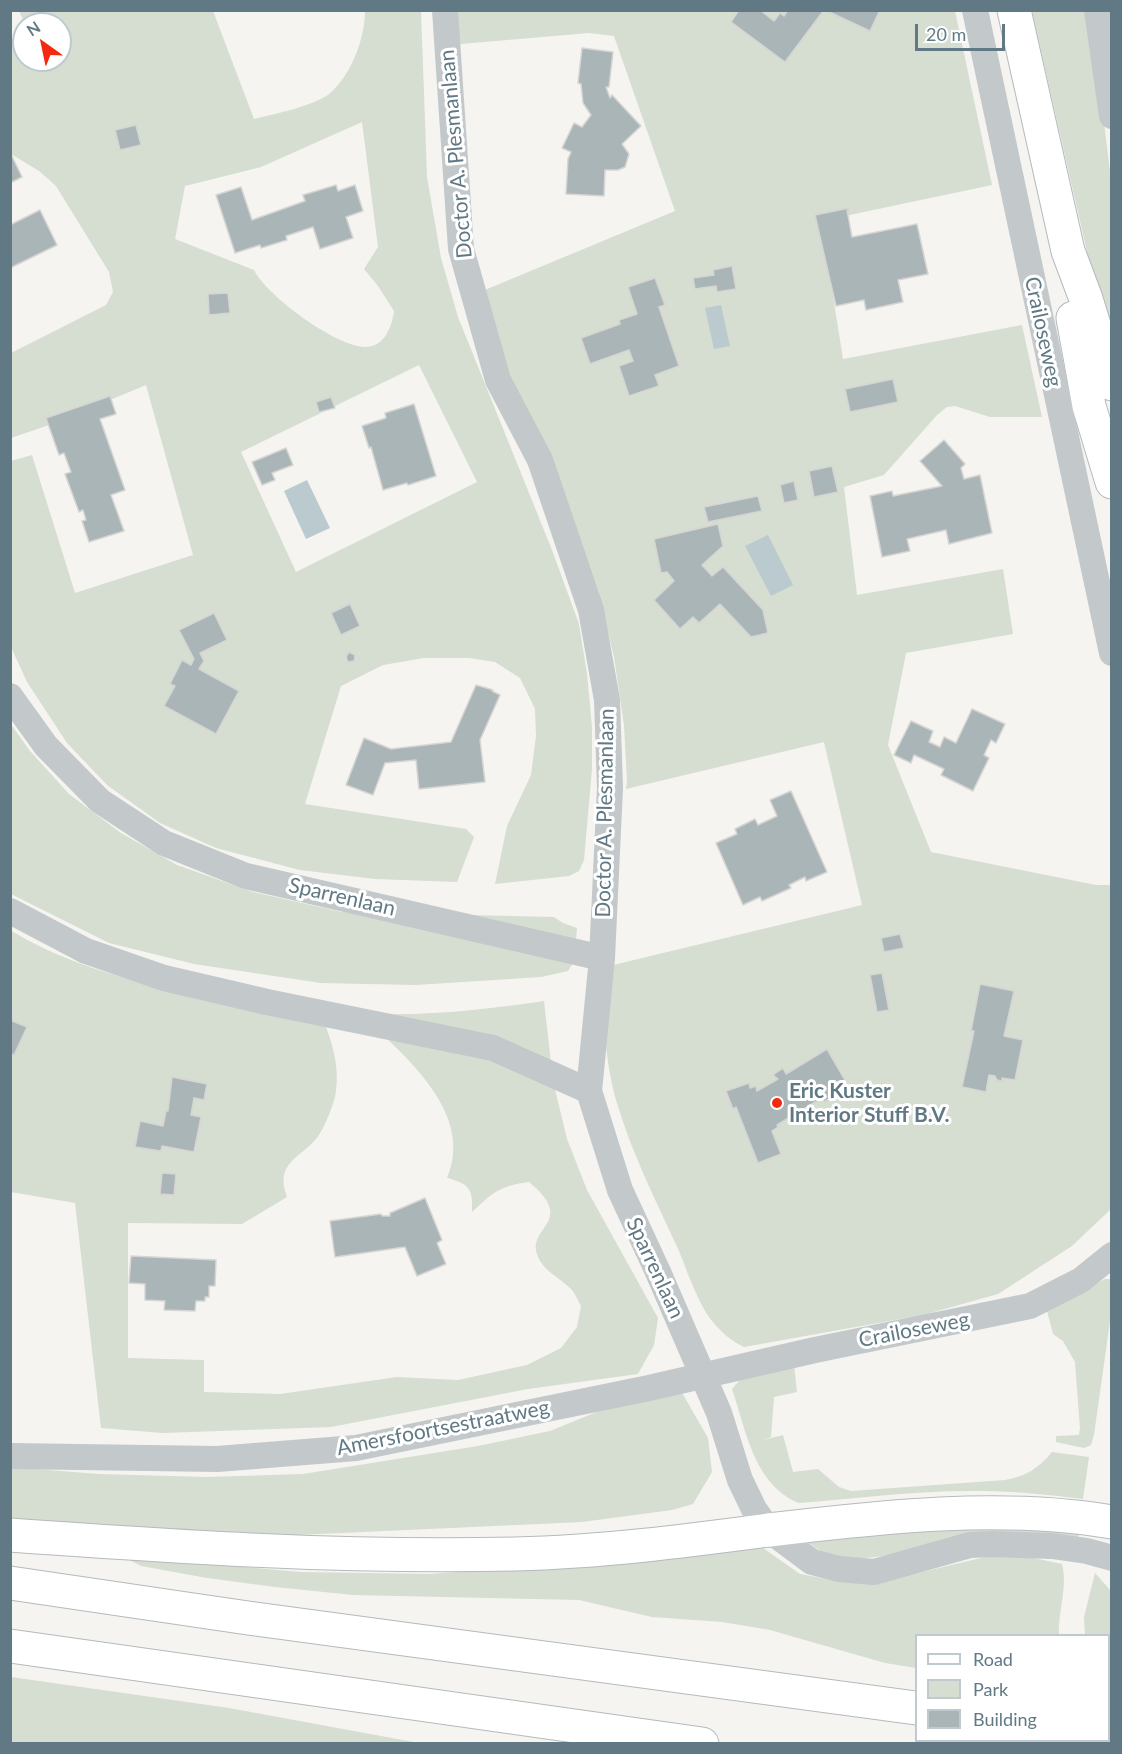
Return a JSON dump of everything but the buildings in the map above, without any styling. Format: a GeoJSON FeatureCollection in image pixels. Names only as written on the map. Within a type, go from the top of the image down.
{"type":"FeatureCollection","features":[{"type":"Feature","properties":{"kind":"main road","name":"Crailoseweg"},"geometry":{"type":"LineString","coordinates":[[1014,10],[1068,251],[1086,299],[1112,384]]}},
{"type":"Feature","properties":{"kind":"main road","name":"Crailoseweg"},"geometry":{"type":"LineString","coordinates":[[1068,251],[1069,296],[1087,395],[1112,482]]}},
{"type":"Feature","properties":{"kind":"main road"},"geometry":{"type":"LineString","coordinates":[[10,1535],[260,1551],[446,1555],[518,1554],[648,1546],[836,1522],[974,1513],[1061,1516],[1112,1522]]}},
{"type":"Feature","properties":{"kind":"main road"},"geometry":{"type":"LineString","coordinates":[[10,1583],[915,1708]]}},
{"type":"Feature","properties":{"kind":"main road"},"geometry":{"type":"LineString","coordinates":[[10,1646],[702,1743]]}},
{"type":"Feature","properties":{"kind":"street","name":"Doctor A. Plesmanlaan"},"geometry":{"type":"LineString","coordinates":[[444,10],[461,249],[498,380],[540,460],[591,610],[607,700],[610,788],[602,957]]}},
{"type":"Feature","properties":{"kind":"street","name":"Crailoseweg"},"geometry":{"type":"LineString","coordinates":[[975,10],[1112,653]]}},
{"type":"Feature","properties":{"kind":"street"},"geometry":{"type":"LineString","coordinates":[[1097,10],[1112,116]]}},
{"type":"Feature","properties":{"kind":"street","name":"Sparrenlaan"},"geometry":{"type":"LineString","coordinates":[[10,696],[46,746],[100,801],[164,843],[246,876],[602,957],[589,1091],[620,1190],[703,1375]]}},
{"type":"Feature","properties":{"kind":"street"},"geometry":{"type":"LineString","coordinates":[[10,911],[86,951],[164,978],[267,1002],[493,1048],[589,1091]]}},
{"type":"Feature","properties":{"kind":"street","name":"Crailoseweg"},"geometry":{"type":"LineString","coordinates":[[703,1375],[1030,1306],[1081,1280],[1112,1256]]}},
{"type":"Feature","properties":{"kind":"street"},"geometry":{"type":"LineString","coordinates":[[703,1375],[719,1413],[740,1480],[754,1509],[769,1530],[812,1562],[839,1569],[874,1572],[970,1545],[993,1544],[1052,1546],[1088,1551],[1112,1558]]}},
{"type":"Feature","properties":{"kind":"street","name":"Amersfoortsestraatweg"},"geometry":{"type":"LineString","coordinates":[[10,1456],[217,1459],[356,1448],[703,1375]]}},
{"type":"Feature","properties":{"kind":"green space"},"geometry":{"type":"Polygon","coordinates":[[[19,11],[213,11],[254,119],[314,102],[329,94],[344,77],[355,56],[362,33],[365,11],[421,11],[427,177],[441,258],[458,317],[552,550],[579,624],[592,727],[592,769],[584,860],[579,871],[569,876],[495,884],[507,826],[531,775],[536,736],[535,709],[520,678],[495,662],[469,658],[424,658],[383,665],[341,686],[305,804],[466,829],[474,837],[457,882],[375,879],[300,870],[216,848],[160,823],[107,785],[67,743],[27,682],[11,647],[11,461],[32,455],[75,593],[193,555],[146,385],[55,423],[11,438],[11,353],[106,305],[113,292],[109,272],[56,186],[39,171],[11,154],[11,39],[12,72],[72,72],[72,12],[19,11]],[[362,122],[261,167],[185,186],[175,239],[254,270],[273,293],[303,318],[337,338],[365,347],[382,340],[389,329],[394,311],[364,269],[378,247],[362,122]],[[419,365],[241,452],[296,572],[477,482],[419,365]]]}},
{"type":"Feature","properties":{"kind":"green space"},"geometry":{"type":"Polygon","coordinates":[[[449,11],[955,11],[992,185],[821,221],[843,359],[1022,325],[1042,417],[990,417],[955,406],[947,407],[937,415],[884,475],[844,487],[857,595],[1003,569],[1013,634],[906,653],[888,745],[931,852],[1096,885],[1111,885],[1111,1209],[1072,1246],[998,1294],[923,1315],[744,1347],[719,1329],[702,1306],[637,1160],[617,1103],[609,1070],[604,1019],[605,967],[862,905],[824,742],[626,789],[624,725],[614,657],[598,590],[508,377],[480,292],[675,211],[614,36],[589,33],[449,45],[449,11]]]}},
{"type":"Feature","properties":{"kind":"green space"},"geometry":{"type":"Polygon","coordinates":[[[1032,11],[1090,11],[1111,179],[1111,322],[1099,325],[1096,291],[1032,11]]]}},
{"type":"Feature","properties":{"kind":"green space"},"geometry":{"type":"Polygon","coordinates":[[[10,723],[30,751],[69,794],[121,833],[177,865],[253,892],[342,912],[554,917],[577,928],[574,961],[568,971],[541,977],[416,985],[321,983],[194,964],[109,943],[11,894],[10,723]]]}},
{"type":"Feature","properties":{"kind":"green space"},"geometry":{"type":"Polygon","coordinates":[[[10,930],[83,965],[121,977],[200,994],[320,1011],[333,1050],[337,1070],[334,1102],[317,1138],[286,1169],[284,1186],[287,1197],[242,1224],[128,1223],[128,1358],[204,1360],[204,1392],[280,1394],[397,1377],[458,1380],[527,1365],[561,1348],[577,1327],[581,1306],[572,1290],[547,1270],[539,1260],[536,1245],[550,1215],[549,1206],[543,1195],[529,1182],[519,1184],[498,1191],[472,1212],[472,1198],[469,1189],[447,1178],[453,1154],[451,1130],[443,1107],[430,1085],[413,1065],[359,1013],[452,1012],[544,1001],[553,1081],[567,1139],[587,1190],[658,1318],[654,1345],[638,1374],[528,1389],[331,1427],[163,1433],[101,1428],[75,1203],[11,1192],[10,930]]]}},
{"type":"Feature","properties":{"kind":"green space"},"geometry":{"type":"Polygon","coordinates":[[[1105,1279],[1111,1279],[1111,1314],[1094,1435],[1091,1445],[1084,1448],[1056,1442],[1056,1436],[1079,1435],[1080,1428],[1075,1362],[1063,1341],[1053,1334],[1047,1311],[1105,1279]]]}},
{"type":"Feature","properties":{"kind":"green space"},"geometry":{"type":"Polygon","coordinates":[[[794,1364],[797,1392],[774,1397],[771,1437],[763,1440],[783,1435],[793,1472],[818,1469],[839,1487],[851,1491],[1005,1480],[1031,1471],[1052,1452],[1089,1457],[1083,1499],[1020,1492],[959,1491],[799,1503],[784,1495],[762,1470],[747,1438],[732,1389],[745,1374],[794,1364]]]}},
{"type":"Feature","properties":{"kind":"green space"},"geometry":{"type":"Polygon","coordinates":[[[681,1391],[708,1438],[712,1472],[693,1504],[672,1510],[582,1522],[297,1535],[223,1536],[11,1523],[10,1467],[99,1474],[207,1477],[303,1474],[478,1446],[550,1431],[631,1398],[681,1391]]]}},
{"type":"Feature","properties":{"kind":"green space"},"geometry":{"type":"Polygon","coordinates":[[[930,1525],[1080,1529],[1078,1541],[906,1553],[859,1559],[827,1556],[809,1543],[812,1537],[930,1525]]]}},
{"type":"Feature","properties":{"kind":"green space"},"geometry":{"type":"Polygon","coordinates":[[[763,1548],[800,1574],[843,1582],[884,1581],[985,1557],[1029,1557],[1062,1564],[1064,1581],[1059,1634],[915,1634],[915,1668],[885,1663],[770,1630],[722,1622],[652,1617],[579,1600],[353,1595],[207,1578],[141,1566],[122,1556],[300,1572],[429,1574],[763,1548]]]}},
{"type":"Feature","properties":{"kind":"green space"},"geometry":{"type":"Polygon","coordinates":[[[1095,1573],[1111,1591],[1112,1666],[1110,1673],[1110,1634],[1085,1634],[1084,1617],[1095,1573]]]}},
{"type":"Feature","properties":{"kind":"green space"},"geometry":{"type":"Polygon","coordinates":[[[11,1677],[229,1708],[419,1743],[11,1743],[11,1677]]]}},
{"type":"Feature","properties":{"kind":"shaded area"},"geometry":{"type":"Polygon","coordinates":[[[721,305],[730,346],[714,349],[705,308],[721,305]]]}},
{"type":"Feature","properties":{"kind":"shaded area"},"geometry":{"type":"Polygon","coordinates":[[[307,480],[330,528],[306,539],[284,491],[307,480]]]}},
{"type":"Feature","properties":{"kind":"shaded area"},"geometry":{"type":"Polygon","coordinates":[[[768,535],[793,585],[771,596],[745,546],[768,535]]]}},
{"type":"Feature","properties":{"kind":"place","name":"Eric Kuster Interior Stuff B.V."},"geometry":{"type":"Point","coordinates":[777,1103]}}]}
